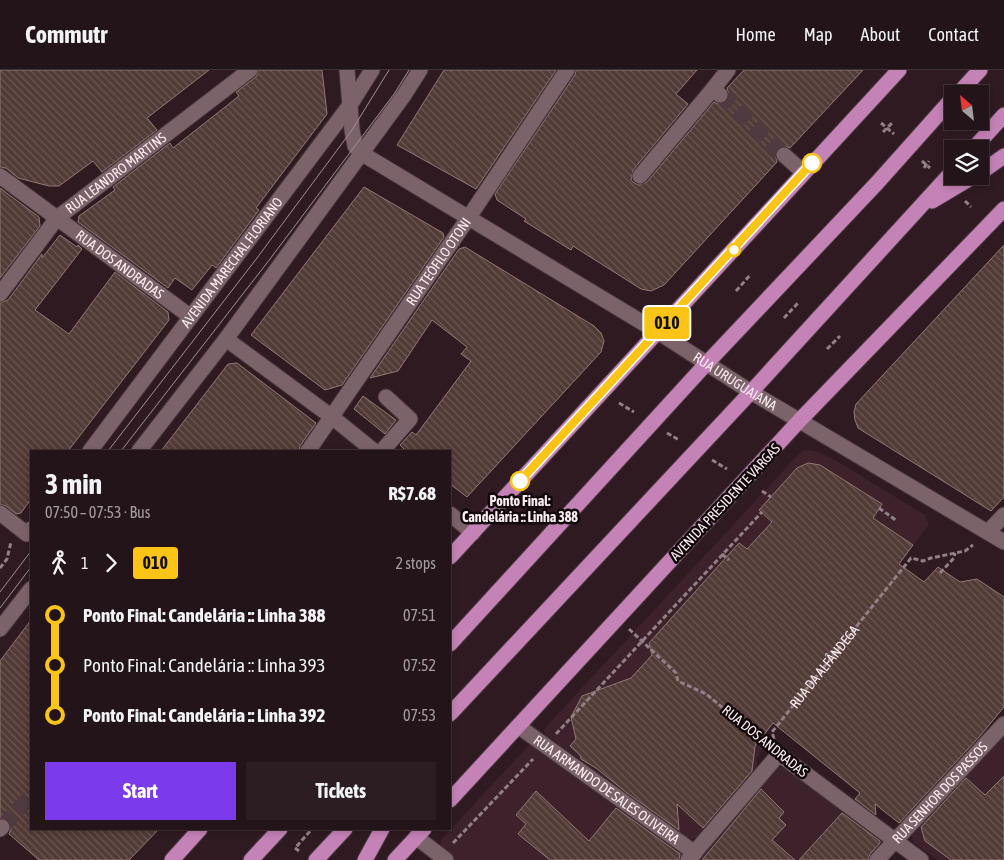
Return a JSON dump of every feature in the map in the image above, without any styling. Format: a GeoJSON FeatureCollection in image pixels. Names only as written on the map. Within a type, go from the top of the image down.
{"type":"FeatureCollection","features":[{"type":"Feature","properties":{"kind":"main road"},"geometry":{"type":"LineString","coordinates":[[451,557],[734,250],[803,172],[899,70]]}},
{"type":"Feature","properties":{"kind":"main road"},"geometry":{"type":"LineString","coordinates":[[966,85],[980,70]]}},
{"type":"Feature","properties":{"kind":"main road"},"geometry":{"type":"LineString","coordinates":[[451,643],[706,364],[877,183],[944,108]]}},
{"type":"Feature","properties":{"kind":"main road"},"geometry":{"type":"LineString","coordinates":[[982,140],[1004,115]]}},
{"type":"Feature","properties":{"kind":"main road"},"geometry":{"type":"LineString","coordinates":[[989,167],[1004,156]]}},
{"type":"Feature","properties":{"kind":"main road"},"geometry":{"type":"LineString","coordinates":[[451,713],[751,392],[944,181]]}},
{"type":"Feature","properties":{"kind":"main road"},"geometry":{"type":"LineString","coordinates":[[922,206],[958,185]]}},
{"type":"Feature","properties":{"kind":"main road","name":"AVENIDA PRESIDENTE VARGAS"},"geometry":{"type":"LineString","coordinates":[[451,799],[800,420],[1004,209]]}},
{"type":"Feature","properties":{"kind":"main road"},"geometry":{"type":"LineString","coordinates":[[172,860],[199,830]]}},
{"type":"Feature","properties":{"kind":"main road"},"geometry":{"type":"LineString","coordinates":[[252,860],[279,830]]}},
{"type":"Feature","properties":{"kind":"main road"},"geometry":{"type":"LineString","coordinates":[[316,860],[344,830]]}},
{"type":"Feature","properties":{"kind":"main road"},"geometry":{"type":"LineString","coordinates":[[365,860],[381,830]]}},
{"type":"Feature","properties":{"kind":"main road"},"geometry":{"type":"LineString","coordinates":[[395,860],[420,833]]}},
{"type":"Feature","properties":{"kind":"street","name":"RUA LEANDRO MARTINS"},"geometry":{"type":"LineString","coordinates":[[0,294],[58,218],[250,70]]}},
{"type":"Feature","properties":{"kind":"street"},"geometry":{"type":"LineString","coordinates":[[347,70],[352,130],[355,146],[361,153]]}},
{"type":"Feature","properties":{"kind":"street","name":"AVENIDA MARECHAL FLORIANO"},"geometry":{"type":"LineString","coordinates":[[91,450],[350,105],[372,70]]}},
{"type":"Feature","properties":{"kind":"street"},"geometry":{"type":"LineString","coordinates":[[140,450],[226,339],[404,95],[420,70]]}},
{"type":"Feature","properties":{"kind":"street","name":"RUA TEÓFILO OTONI"},"geometry":{"type":"LineString","coordinates":[[309,450],[469,217],[567,70]]}},
{"type":"Feature","properties":{"kind":"street"},"geometry":{"type":"LineString","coordinates":[[640,176],[717,92],[728,70]]}},
{"type":"Feature","properties":{"kind":"street","name":"RUA URUGUAIANA"},"geometry":{"type":"LineString","coordinates":[[361,153],[658,332],[751,392],[1004,542]]}},
{"type":"Feature","properties":{"kind":"street"},"geometry":{"type":"LineString","coordinates":[[784,155],[803,172]]}},
{"type":"Feature","properties":{"kind":"street","name":"RUA DOS ANDRADAS"},"geometry":{"type":"LineString","coordinates":[[0,176],[191,317]]}},
{"type":"Feature","properties":{"kind":"street"},"geometry":{"type":"LineString","coordinates":[[226,339],[332,417],[373,450]]}},
{"type":"Feature","properties":{"kind":"street"},"geometry":{"type":"LineString","coordinates":[[383,450],[410,419],[386,397]]}},
{"type":"Feature","properties":{"kind":"street"},"geometry":{"type":"LineString","coordinates":[[0,513],[25,529]]}},
{"type":"Feature","properties":{"kind":"street"},"geometry":{"type":"LineString","coordinates":[[451,515],[472,533]]}},
{"type":"Feature","properties":{"kind":"street"},"geometry":{"type":"LineString","coordinates":[[988,532],[1004,515]]}},
{"type":"Feature","properties":{"kind":"street"},"geometry":{"type":"LineString","coordinates":[[0,629],[30,590]]}},
{"type":"Feature","properties":{"kind":"street","name":"RUA SENHOR DOS PASSOS"},"geometry":{"type":"LineString","coordinates":[[877,860],[1004,724]]}},
{"type":"Feature","properties":{"kind":"street","name":"RUA ARMANDO DE SALES OLIVEIRA"},"geometry":{"type":"LineString","coordinates":[[518,726],[546,745],[691,856]]}},
{"type":"Feature","properties":{"kind":"street","name":"RUA DOS ANDRADAS"},"geometry":{"type":"LineString","coordinates":[[779,754],[921,860]]}},
{"type":"Feature","properties":{"kind":"street"},"geometry":{"type":"LineString","coordinates":[[691,856],[779,754]]}},
{"type":"Feature","properties":{"kind":"street"},"geometry":{"type":"LineString","coordinates":[[420,833],[443,858]]}},
{"type":"Feature","properties":{"kind":"path"},"geometry":{"type":"LineString","coordinates":[[881,123],[894,134]]}},
{"type":"Feature","properties":{"kind":"path"},"geometry":{"type":"LineString","coordinates":[[883,132],[892,123]]}},
{"type":"Feature","properties":{"kind":"path"},"geometry":{"type":"LineString","coordinates":[[922,161],[925,166],[930,168]]}},
{"type":"Feature","properties":{"kind":"path"},"geometry":{"type":"LineString","coordinates":[[925,166],[929,161]]}},
{"type":"Feature","properties":{"kind":"path"},"geometry":{"type":"LineString","coordinates":[[736,291],[751,274]]}},
{"type":"Feature","properties":{"kind":"path"},"geometry":{"type":"LineString","coordinates":[[784,318],[798,303]]}},
{"type":"Feature","properties":{"kind":"path"},"geometry":{"type":"LineString","coordinates":[[827,349],[840,336]]}},
{"type":"Feature","properties":{"kind":"path"},"geometry":{"type":"LineString","coordinates":[[619,403],[634,412]]}},
{"type":"Feature","properties":{"kind":"path"},"geometry":{"type":"LineString","coordinates":[[666,432],[679,440]]}},
{"type":"Feature","properties":{"kind":"path"},"geometry":{"type":"LineString","coordinates":[[712,459],[727,469]]}},
{"type":"Feature","properties":{"kind":"path"},"geometry":{"type":"LineString","coordinates":[[762,492],[771,497]]}},
{"type":"Feature","properties":{"kind":"path"},"geometry":{"type":"LineString","coordinates":[[879,508],[896,521]]}},
{"type":"Feature","properties":{"kind":"path"},"geometry":{"type":"LineString","coordinates":[[443,858],[762,512]]}},
{"type":"Feature","properties":{"kind":"path"},"geometry":{"type":"LineString","coordinates":[[0,568],[25,529]]}},
{"type":"Feature","properties":{"kind":"path","name":"RUA DA ALFÂNDEGA"},"geometry":{"type":"LineString","coordinates":[[779,754],[772,732],[911,558],[923,562],[931,558],[965,551],[988,532]]}},
{"type":"Feature","properties":{"kind":"path"},"geometry":{"type":"LineString","coordinates":[[940,573],[954,558],[955,553]]}},
{"type":"Feature","properties":{"kind":"path"},"geometry":{"type":"LineString","coordinates":[[722,554],[730,560]]}},
{"type":"Feature","properties":{"kind":"path","name":"RUA DOS ANDRADAS"},"geometry":{"type":"LineString","coordinates":[[617,619],[676,673],[678,681],[706,694],[779,754]]}},
{"type":"Feature","properties":{"kind":"path"},"geometry":{"type":"LineString","coordinates":[[299,851],[295,848],[311,830]]}},
{"type":"Feature","properties":{"kind":"shaded area"},"geometry":{"type":"Polygon","coordinates":[[[809,450],[832,458],[925,515],[928,526],[816,672],[767,731],[765,746],[757,758],[758,771],[697,838],[689,839],[545,734],[544,729],[796,457],[803,451],[809,450]]]}},
{"type":"Feature","properties":{"kind":"shaded area"},"geometry":{"type":"Polygon","coordinates":[[[1004,734],[1004,860],[937,860],[913,842],[911,833],[1004,734]]]}},
{"type":"Feature","properties":{"kind":"shaded area"},"geometry":{"type":"Polygon","coordinates":[[[532,744],[683,851],[683,854],[677,860],[456,860],[443,849],[441,840],[527,747],[532,744]]]}},
{"type":"Feature","properties":{"kind":"shaded area"},"geometry":{"type":"Polygon","coordinates":[[[783,766],[825,796],[880,841],[882,846],[871,860],[694,860],[775,770],[783,766]]]}},
{"type":"Feature","properties":{"kind":"building"},"geometry":{"type":"Polygon","coordinates":[[[0,70],[209,70],[147,118],[157,130],[102,172],[93,161],[59,186],[49,186],[18,178],[6,168],[0,167],[0,70]]]}},
{"type":"Feature","properties":{"kind":"building"},"geometry":{"type":"Polygon","coordinates":[[[259,70],[322,70],[327,114],[256,208],[259,210],[216,268],[212,265],[192,290],[175,278],[168,288],[78,222],[79,216],[115,190],[113,187],[170,143],[173,148],[239,96],[236,92],[256,77],[259,70]]]}},
{"type":"Feature","properties":{"kind":"building"},"geometry":{"type":"Polygon","coordinates":[[[444,70],[556,70],[476,189],[397,145],[444,70]]]}},
{"type":"Feature","properties":{"kind":"building"},"geometry":{"type":"Polygon","coordinates":[[[576,70],[697,70],[676,94],[688,104],[633,170],[631,180],[639,185],[647,182],[714,102],[719,104],[727,101],[729,96],[727,88],[744,70],[863,70],[790,148],[785,146],[777,148],[775,154],[777,162],[664,285],[651,291],[641,289],[573,246],[571,250],[524,221],[526,219],[497,200],[495,194],[575,75],[576,70]]]}},
{"type":"Feature","properties":{"kind":"building"},"geometry":{"type":"Polygon","coordinates":[[[364,187],[443,233],[444,237],[342,385],[325,390],[251,335],[364,187]]]}},
{"type":"Feature","properties":{"kind":"building"},"geometry":{"type":"Polygon","coordinates":[[[0,188],[39,217],[40,226],[0,278],[0,188]]]}},
{"type":"Feature","properties":{"kind":"building"},"geometry":{"type":"Polygon","coordinates":[[[60,235],[82,249],[35,310],[69,334],[115,272],[168,312],[169,320],[69,450],[30,450],[30,500],[21,513],[16,514],[0,504],[0,303],[8,300],[42,254],[42,258],[60,235]]]}},
{"type":"Feature","properties":{"kind":"building"},"geometry":{"type":"Polygon","coordinates":[[[1004,245],[1004,497],[991,511],[858,428],[854,412],[856,404],[1004,245]]]}},
{"type":"Feature","properties":{"kind":"building"},"geometry":{"type":"Polygon","coordinates":[[[465,247],[594,326],[601,333],[604,341],[601,352],[467,497],[451,485],[451,450],[405,450],[400,445],[412,432],[416,435],[471,361],[461,354],[467,347],[432,320],[398,371],[370,378],[459,249],[465,247]]]}},
{"type":"Feature","properties":{"kind":"building"},"geometry":{"type":"Polygon","coordinates":[[[237,363],[316,423],[299,450],[162,450],[228,364],[237,363]]]}},
{"type":"Feature","properties":{"kind":"building"},"geometry":{"type":"Polygon","coordinates":[[[363,396],[396,420],[385,434],[354,409],[363,396]]]}},
{"type":"Feature","properties":{"kind":"building"},"geometry":{"type":"Polygon","coordinates":[[[808,463],[820,465],[882,504],[873,518],[913,545],[899,564],[924,582],[938,567],[960,582],[977,579],[1004,597],[1004,707],[980,736],[899,823],[875,804],[876,815],[855,799],[860,793],[773,723],[755,746],[752,771],[703,828],[677,804],[679,830],[596,768],[581,759],[580,755],[570,746],[576,739],[571,717],[582,696],[631,678],[652,655],[649,643],[739,543],[747,549],[772,522],[759,510],[797,468],[808,463]]]}},
{"type":"Feature","properties":{"kind":"building"},"geometry":{"type":"Polygon","coordinates":[[[30,621],[30,830],[158,830],[129,860],[39,860],[9,834],[11,829],[9,821],[5,818],[0,818],[0,661],[30,621]]]}},
{"type":"Feature","properties":{"kind":"building"},"geometry":{"type":"Polygon","coordinates":[[[1004,776],[1004,860],[951,860],[925,841],[921,827],[966,778],[985,795],[1004,776]]]}},
{"type":"Feature","properties":{"kind":"building"},"geometry":{"type":"Polygon","coordinates":[[[761,789],[784,812],[779,818],[786,825],[772,840],[795,860],[702,860],[761,789]]]}},
{"type":"Feature","properties":{"kind":"building"},"geometry":{"type":"Polygon","coordinates":[[[536,791],[589,841],[616,808],[680,854],[679,860],[550,860],[518,834],[526,824],[516,815],[536,791]]]}},
{"type":"Feature","properties":{"kind":"building"},"geometry":{"type":"Polygon","coordinates":[[[842,813],[880,841],[870,854],[868,860],[799,860],[842,813]]]}},
{"type":"Feature","properties":{"kind":"tunnel"},"geometry":{"type":"LineString","coordinates":[[720,95],[784,155]]}},
{"type":"Feature","properties":{"kind":"tunnel"},"geometry":{"type":"LineString","coordinates":[[2,827],[30,796]]}},
{"type":"Feature","properties":{"kind":"tram line"},"geometry":{"type":"LineString","coordinates":[[109,450],[257,258],[352,130],[389,70]]}},
{"type":"Feature","properties":{"kind":"tram line"},"geometry":{"type":"LineString","coordinates":[[122,450],[270,259],[394,94],[409,70]]}},
{"type":"Feature","properties":{"kind":"tram line"},"geometry":{"type":"LineString","coordinates":[[0,592],[30,552]]}},
{"type":"Feature","properties":{"kind":"tram line"},"geometry":{"type":"LineString","coordinates":[[0,608],[30,568]]}},
{"type":"Feature","properties":{"kind":"bus line","name":"010"},"geometry":{"type":"LineString","coordinates":[[520,481],[812,163]]}},
{"type":"Feature","properties":{"kind":"place","name":"Ponto Final: Candelária :: Linha 388"},"geometry":{"type":"Point","coordinates":[520,481]}}]}
